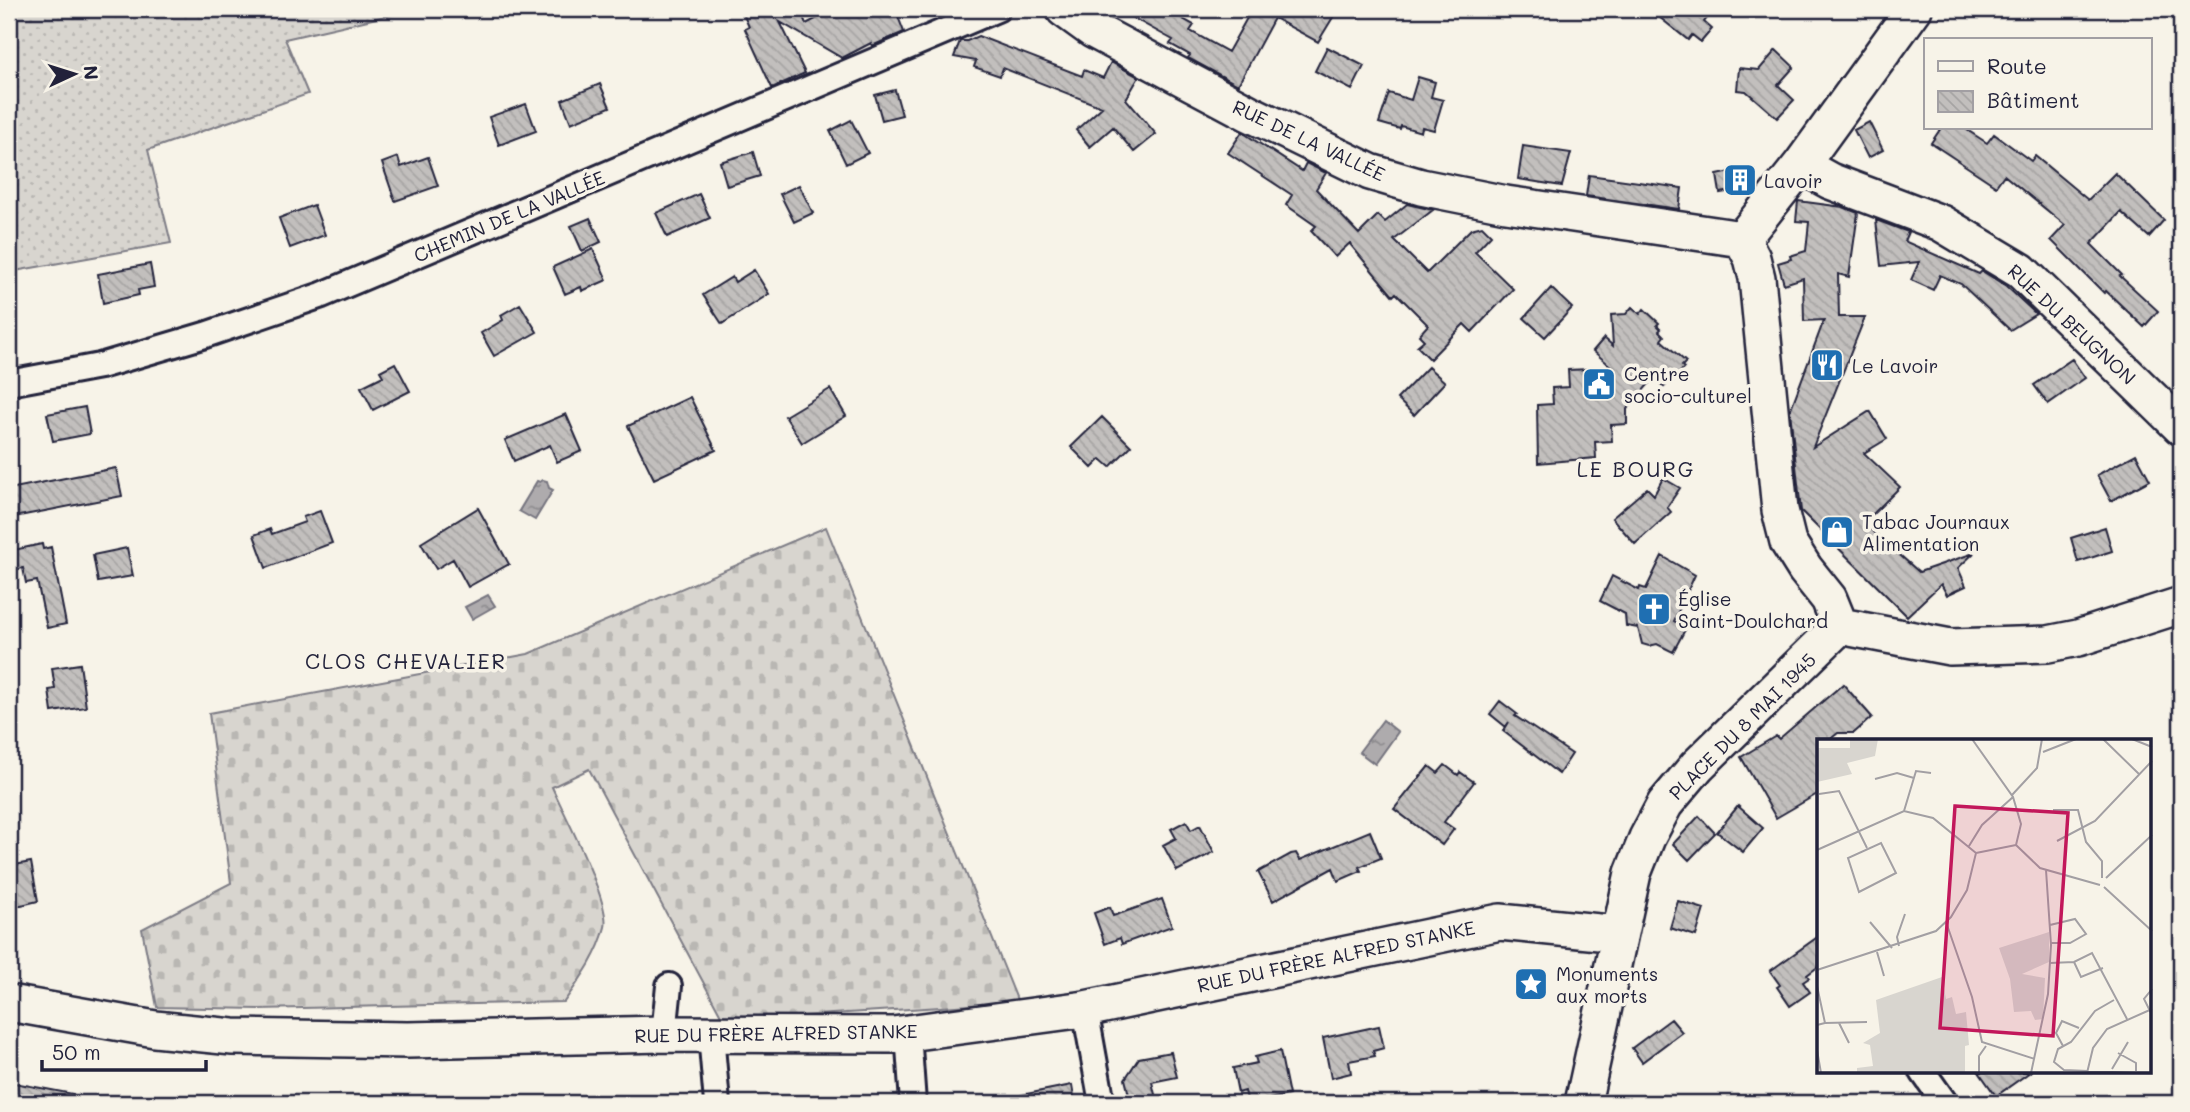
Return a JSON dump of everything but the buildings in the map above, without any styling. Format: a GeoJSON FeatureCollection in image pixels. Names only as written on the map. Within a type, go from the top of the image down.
{"type":"FeatureCollection","features":[{"type":"Feature","properties":{"kind":"street","name":"CHEMIN DE LA VALLÉE"},"geometry":{"type":"LineString","coordinates":[[9,383],[100,366],[205,335],[321,295],[996,9]]}},
{"type":"Feature","properties":{"kind":"street","name":"RUE DE LA VALLÉE"},"geometry":{"type":"LineString","coordinates":[[1064,9],[1105,36],[1249,113],[1370,172],[1421,187],[1506,204],[1742,239]]}},
{"type":"Feature","properties":{"kind":"street"},"geometry":{"type":"LineString","coordinates":[[1914,9],[1801,165],[1742,239],[1752,258],[1757,278],[1780,510],[1788,542],[1829,599],[1840,626],[1888,636],[1950,647],[2050,651],[2075,655],[2181,620]]}},
{"type":"Feature","properties":{"kind":"street","name":"RUE DU BEUGNON"},"geometry":{"type":"LineString","coordinates":[[1801,165],[1830,181],[1941,222],[2021,271],[2181,427]]}},
{"type":"Feature","properties":{"kind":"street"},"geometry":{"type":"LineString","coordinates":[[2050,651],[2078,638],[2181,605]]}},
{"type":"Feature","properties":{"kind":"street","name":"PLACE DU 8 MAI 1945"},"geometry":{"type":"LineString","coordinates":[[1583,1103],[1633,873],[1665,804],[1697,766],[1840,626]]}},
{"type":"Feature","properties":{"kind":"street","name":"RUE DU FRÈRE ALFRED STANKE"},"geometry":{"type":"LineString","coordinates":[[9,1003],[155,1029],[233,1037],[408,1040],[664,1034],[908,1033],[1085,1009],[1500,922],[1619,934]]}},
{"type":"Feature","properties":{"kind":"street"},"geometry":{"type":"LineString","coordinates":[[664,1034],[669,986]]}},
{"type":"Feature","properties":{"kind":"street"},"geometry":{"type":"LineString","coordinates":[[1085,1009],[1102,1103]]}},
{"type":"Feature","properties":{"kind":"street"},"geometry":{"type":"LineString","coordinates":[[908,1033],[913,1103]]}},
{"type":"Feature","properties":{"kind":"street"},"geometry":{"type":"LineString","coordinates":[[711,1035],[717,1103]]}},
{"type":"Feature","properties":{"kind":"street"},"geometry":{"type":"LineString","coordinates":[[1924,1074],[1945,1103]]}},
{"type":"Feature","properties":{"kind":"shaded area"},"geometry":{"type":"Polygon","coordinates":[[[2181,754],[2181,820],[2175,816],[2173,775],[2181,754]]]}},
{"type":"Feature","properties":{"kind":"green space"},"geometry":{"type":"Polygon","coordinates":[[[9,9],[416,9],[285,39],[308,94],[148,150],[171,243],[9,272],[9,9]]]}},
{"type":"Feature","properties":{"kind":"green space"},"geometry":{"type":"Polygon","coordinates":[[[826,527],[1018,1002],[724,1021],[589,769],[552,787],[594,879],[605,915],[605,927],[598,947],[564,1002],[259,1009],[157,1007],[142,929],[231,883],[209,713],[528,654],[826,527]]]}},
{"type":"Feature","properties":{"kind":"water"},"geometry":{"type":"Polygon","coordinates":[[[537,481],[547,481],[549,488],[553,490],[535,520],[519,511],[537,481]]]}},
{"type":"Feature","properties":{"kind":"water"},"geometry":{"type":"Polygon","coordinates":[[[488,595],[495,606],[472,619],[465,607],[488,595]]]}},
{"type":"Feature","properties":{"kind":"water"},"geometry":{"type":"Polygon","coordinates":[[[1383,720],[1398,732],[1375,764],[1359,752],[1383,720]]]}},
{"type":"Feature","properties":{"kind":"place","name":"Lavoir"},"geometry":{"type":"Point","coordinates":[1740,180]}},
{"type":"Feature","properties":{"kind":"place","name":"Le Lavoir"},"geometry":{"type":"Point","coordinates":[1827,365]}},
{"type":"Feature","properties":{"kind":"place","name":"Centre socio-culturel"},"geometry":{"type":"Point","coordinates":[1599,384]}},
{"type":"Feature","properties":{"kind":"place","name":"Tabac Journaux Alimentation"},"geometry":{"type":"Point","coordinates":[1837,532]}},
{"type":"Feature","properties":{"kind":"place","name":"Église Saint-Doulchard"},"geometry":{"type":"Point","coordinates":[1654,609]}},
{"type":"Feature","properties":{"kind":"place","name":"Monuments aux morts"},"geometry":{"type":"Point","coordinates":[1531,984]}},
{"type":"Feature","properties":{"kind":"district","name":"LE BOURG"},"geometry":{"type":"Point","coordinates":[1636,468]}},
{"type":"Feature","properties":{"kind":"district","name":"CLOS CHEVALIER"},"geometry":{"type":"Point","coordinates":[406,660]}}]}
